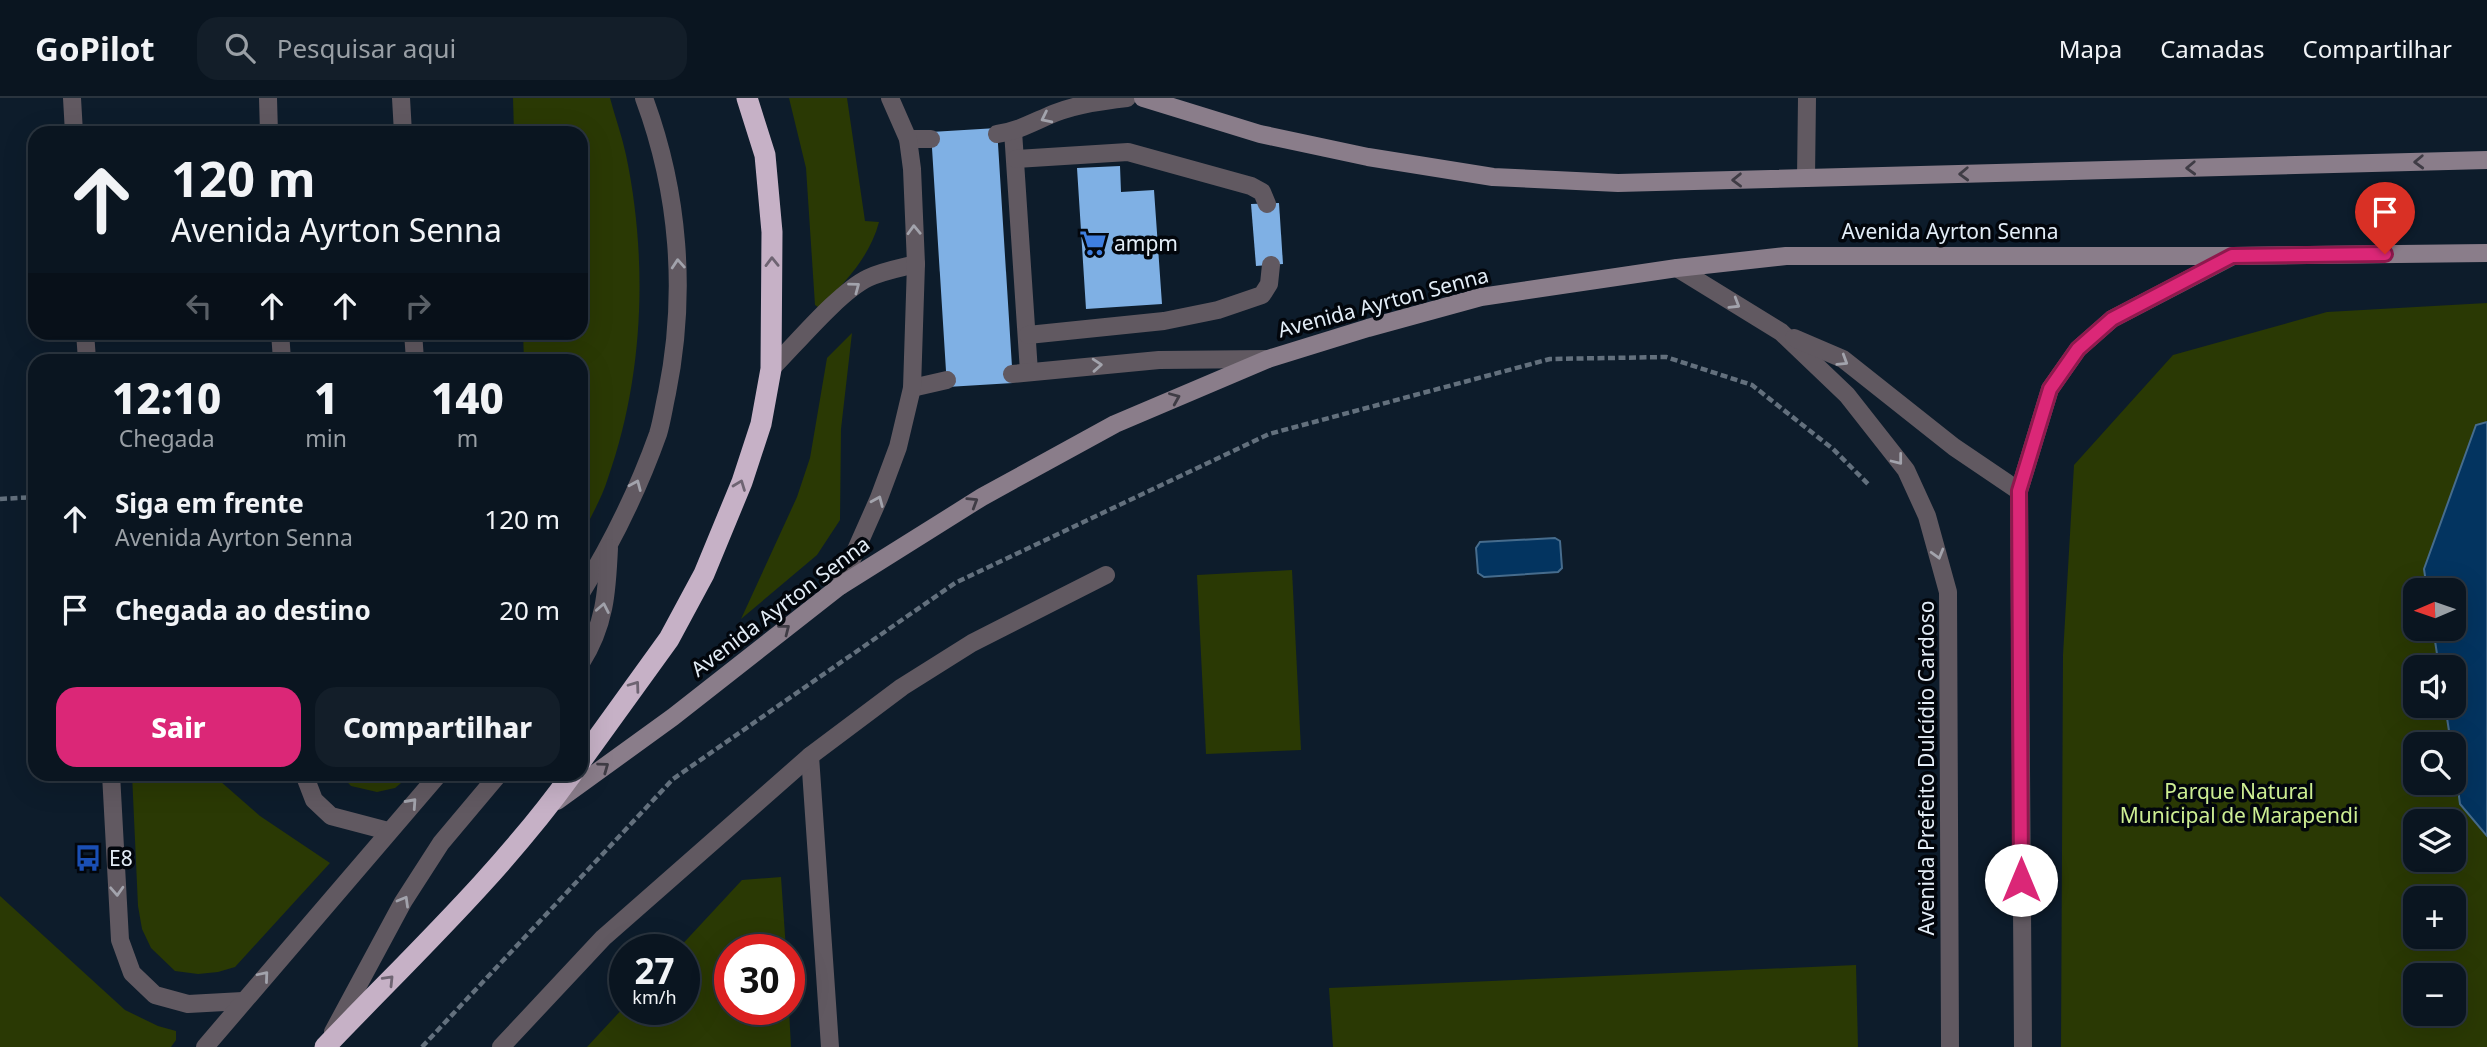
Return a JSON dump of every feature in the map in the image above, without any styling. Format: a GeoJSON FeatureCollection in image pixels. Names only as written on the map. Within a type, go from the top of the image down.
{"type":"FeatureCollection","features":[{"type":"Feature","properties":{"kind":"highway","name":"Avenida Ayrton Senna"},"geometry":{"type":"LineString","coordinates":[[588,751],[669,639],[704,574],[746,471],[761,424],[771,369],[772,232],[765,156],[747,98]]}},
{"type":"Feature","properties":{"kind":"highway","name":"Avenida Ayrton Senna"},"geometry":{"type":"LineString","coordinates":[[324,1047],[450,917],[548,807],[567,781]]}},
{"type":"Feature","properties":{"kind":"main road"},"geometry":{"type":"LineString","coordinates":[[1143,98],[1260,134],[1368,157],[1493,177],[1618,183],[2487,160]]}},
{"type":"Feature","properties":{"kind":"main road","name":"Avenida Ayrton Senna"},"geometry":{"type":"LineString","coordinates":[[588,779],[673,718],[840,586],[982,496],[1115,424],[1268,359],[1368,328],[1481,297],[1677,268],[1786,256],[2487,253]]}},
{"type":"Feature","properties":{"kind":"main road","name":"Avenida Ayrton Senna"},"geometry":{"type":"LineString","coordinates":[[548,807],[585,781]]}},
{"type":"Feature","properties":{"kind":"street"},"geometry":{"type":"LineString","coordinates":[[72,98],[74,126]]}},
{"type":"Feature","properties":{"kind":"street"},"geometry":{"type":"LineString","coordinates":[[268,98],[270,126]]}},
{"type":"Feature","properties":{"kind":"street"},"geometry":{"type":"LineString","coordinates":[[401,98],[403,126]]}},
{"type":"Feature","properties":{"kind":"street"},"geometry":{"type":"LineString","coordinates":[[588,582],[609,548],[659,432],[672,366],[679,285],[674,214],[658,135],[644,98]]}},
{"type":"Feature","properties":{"kind":"street"},"geometry":{"type":"LineString","coordinates":[[840,586],[879,498],[898,447],[912,388],[916,264],[912,169],[908,139],[890,98]]}},
{"type":"Feature","properties":{"kind":"street"},"geometry":{"type":"LineString","coordinates":[[1127,98],[1089,102],[1005,133],[1016,159],[1027,335],[1021,373],[1159,360],[1268,359]]}},
{"type":"Feature","properties":{"kind":"street"},"geometry":{"type":"LineString","coordinates":[[1806,178],[1807,98]]}},
{"type":"Feature","properties":{"kind":"street"},"geometry":{"type":"LineString","coordinates":[[908,139],[931,139]]}},
{"type":"Feature","properties":{"kind":"street"},"geometry":{"type":"LineString","coordinates":[[1016,159],[1128,152],[1251,186],[1262,192],[1267,204]]}},
{"type":"Feature","properties":{"kind":"street"},"geometry":{"type":"LineString","coordinates":[[2023,1047],[2019,491],[2050,389],[2078,349],[2112,319],[2232,256]]}},
{"type":"Feature","properties":{"kind":"street"},"geometry":{"type":"LineString","coordinates":[[771,369],[850,290],[883,272],[916,264]]}},
{"type":"Feature","properties":{"kind":"street"},"geometry":{"type":"LineString","coordinates":[[1027,335],[1164,321],[1218,310],[1262,295],[1269,284],[1272,265]]}},
{"type":"Feature","properties":{"kind":"street","name":"Avenida Prefeito Dulcídio Cardoso"},"geometry":{"type":"LineString","coordinates":[[1677,268],[1781,332],[1847,395],[1906,470],[1927,516],[1948,592],[1950,1047]]}},
{"type":"Feature","properties":{"kind":"street"},"geometry":{"type":"LineString","coordinates":[[1781,332],[1843,359],[1954,447],[2019,491]]}},
{"type":"Feature","properties":{"kind":"street"},"geometry":{"type":"LineString","coordinates":[[912,388],[947,380]]}},
{"type":"Feature","properties":{"kind":"street"},"geometry":{"type":"LineString","coordinates":[[588,652],[595,641],[604,610],[609,548]]}},
{"type":"Feature","properties":{"kind":"street"},"geometry":{"type":"LineString","coordinates":[[501,1047],[603,938],[810,756],[902,687],[972,643],[1106,575]]}},
{"type":"Feature","properties":{"kind":"street"},"geometry":{"type":"LineString","coordinates":[[810,756],[830,1047]]}},
{"type":"Feature","properties":{"kind":"street"},"geometry":{"type":"LineString","coordinates":[[111,781],[120,940],[132,973],[155,995],[188,1004],[243,1001]]}},
{"type":"Feature","properties":{"kind":"street"},"geometry":{"type":"LineString","coordinates":[[307,781],[314,800],[331,816],[388,831]]}},
{"type":"Feature","properties":{"kind":"street"},"geometry":{"type":"LineString","coordinates":[[205,1047],[433,781]]}},
{"type":"Feature","properties":{"kind":"street"},"geometry":{"type":"LineString","coordinates":[[324,1047],[403,902],[441,843],[493,781]]}},
{"type":"Feature","properties":{"kind":"path"},"geometry":{"type":"LineString","coordinates":[[0,499],[28,497]]}},
{"type":"Feature","properties":{"kind":"green space"},"geometry":{"type":"Polygon","coordinates":[[[513,98],[610,98],[633,195],[639,276],[635,359],[620,439],[603,493],[588,523],[588,354],[524,354],[523,340],[588,340],[588,126],[514,126],[513,98]]]}},
{"type":"Feature","properties":{"kind":"green space"},"geometry":{"type":"Polygon","coordinates":[[[789,98],[847,98],[865,221],[879,222],[870,246],[857,267],[824,304],[818,307],[815,305],[806,168],[789,98]]]}},
{"type":"Feature","properties":{"kind":"green space","name":"Parque Natural Municipal de Marapendi"},"geometry":{"type":"Polygon","coordinates":[[[2487,303],[2487,422],[2476,425],[2424,569],[2425,578],[2403,578],[2403,641],[2435,641],[2437,655],[2403,655],[2403,718],[2447,718],[2449,732],[2403,732],[2403,795],[2459,795],[2460,804],[2464,809],[2403,809],[2403,872],[2466,872],[2466,811],[2487,836],[2487,1047],[2061,1047],[2063,655],[2074,465],[2173,355],[2327,312],[2487,303]]]}},
{"type":"Feature","properties":{"kind":"green space"},"geometry":{"type":"Polygon","coordinates":[[[852,333],[841,429],[840,520],[817,555],[741,619],[797,497],[810,458],[827,358],[852,333]]]}},
{"type":"Feature","properties":{"kind":"green space"},"geometry":{"type":"Polygon","coordinates":[[[1292,570],[1301,750],[1206,754],[1197,575],[1292,570]]]}},
{"type":"Feature","properties":{"kind":"green space"},"geometry":{"type":"Polygon","coordinates":[[[132,781],[220,781],[260,816],[330,863],[235,967],[218,972],[198,974],[175,971],[151,948],[142,929],[138,906],[132,781]]]}},
{"type":"Feature","properties":{"kind":"green space"},"geometry":{"type":"Polygon","coordinates":[[[346,781],[404,781],[395,788],[377,792],[351,786],[346,781]]]}},
{"type":"Feature","properties":{"kind":"green space"},"geometry":{"type":"Polygon","coordinates":[[[781,877],[785,934],[714,934],[714,1025],[790,1025],[791,1047],[587,1047],[609,1023],[700,1025],[700,934],[692,934],[742,880],[781,877]]]}},
{"type":"Feature","properties":{"kind":"green space"},"geometry":{"type":"Polygon","coordinates":[[[0,896],[125,1010],[158,1026],[176,1031],[176,1040],[171,1047],[0,1047],[0,896]]]}},
{"type":"Feature","properties":{"kind":"green space"},"geometry":{"type":"Polygon","coordinates":[[[1856,965],[1858,1047],[1333,1047],[1329,988],[1856,965]]]}},
{"type":"Feature","properties":{"kind":"water"},"geometry":{"type":"Polygon","coordinates":[[[2487,422],[2487,836],[2460,804],[2459,795],[2466,795],[2466,732],[2449,732],[2447,718],[2466,718],[2466,655],[2437,655],[2435,641],[2466,641],[2466,578],[2425,578],[2424,569],[2476,425],[2487,422]]]}},
{"type":"Feature","properties":{"kind":"water"},"geometry":{"type":"Polygon","coordinates":[[[1555,538],[1560,541],[1562,568],[1558,572],[1484,577],[1478,573],[1476,548],[1480,542],[1555,538]]]}},
{"type":"Feature","properties":{"kind":"building"},"geometry":{"type":"Polygon","coordinates":[[[997,128],[1013,383],[947,387],[931,132],[997,128]]]}},
{"type":"Feature","properties":{"kind":"building"},"geometry":{"type":"Polygon","coordinates":[[[1120,166],[1121,192],[1154,190],[1162,304],[1086,309],[1077,168],[1120,166]]]}},
{"type":"Feature","properties":{"kind":"building"},"geometry":{"type":"Polygon","coordinates":[[[1279,203],[1283,264],[1256,266],[1251,204],[1279,203]]]}},
{"type":"Feature","properties":{"kind":"place","name":"ampm"},"geometry":{"type":"Point","coordinates":[1093,243]}},
{"type":"Feature","properties":{"kind":"place","name":"E8"},"geometry":{"type":"Point","coordinates":[88,858]}},
{"type":"Feature","properties":{"kind":"route"},"geometry":{"type":"LineString","coordinates":[[2021,880],[2019,491],[2050,389],[2078,349],[2112,319],[2232,256],[2385,254]]}}]}
